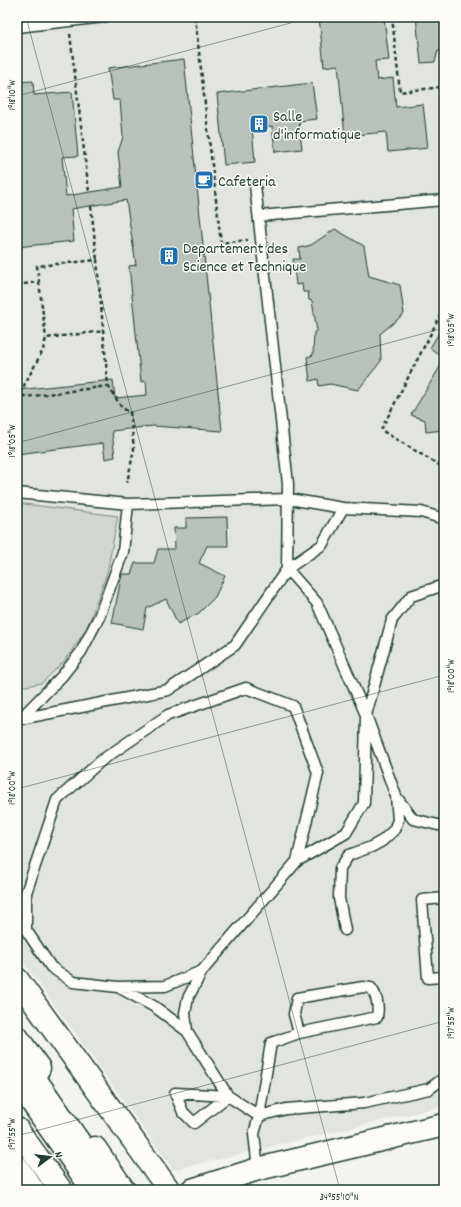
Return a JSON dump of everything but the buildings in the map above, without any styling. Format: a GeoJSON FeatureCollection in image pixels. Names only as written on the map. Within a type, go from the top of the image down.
{"type":"FeatureCollection","features":[{"type":"Feature","properties":{"kind":"main road"},"geometry":{"type":"LineString","coordinates":[[17,979],[169,1190]]}},
{"type":"Feature","properties":{"kind":"main road"},"geometry":{"type":"LineString","coordinates":[[17,1037],[124,1190]]}},
{"type":"Feature","properties":{"kind":"main road"},"geometry":{"type":"LineString","coordinates":[[17,1053],[100,1172],[108,1190]]}},
{"type":"Feature","properties":{"kind":"main road"},"geometry":{"type":"LineString","coordinates":[[17,1081],[93,1190]]}},
{"type":"Feature","properties":{"kind":"main road"},"geometry":{"type":"LineString","coordinates":[[192,1190],[258,1169],[444,1125]]}},
{"type":"Feature","properties":{"kind":"main road"},"geometry":{"type":"LineString","coordinates":[[17,1129],[61,1190]]}},
{"type":"Feature","properties":{"kind":"main road"},"geometry":{"type":"LineString","coordinates":[[17,1167],[33,1190]]}},
{"type":"Feature","properties":{"kind":"lane"},"geometry":{"type":"LineString","coordinates":[[17,27],[104,17]]}},
{"type":"Feature","properties":{"kind":"lane"},"geometry":{"type":"LineString","coordinates":[[255,185],[289,499],[287,569],[317,604],[366,715],[396,796],[398,820],[394,830],[371,848],[349,854],[340,868],[339,898],[345,930]]}},
{"type":"Feature","properties":{"kind":"lane"},"geometry":{"type":"LineString","coordinates":[[259,216],[444,200]]}},
{"type":"Feature","properties":{"kind":"lane"},"geometry":{"type":"LineString","coordinates":[[17,493],[128,504],[289,499],[343,508],[421,512],[444,519]]}},
{"type":"Feature","properties":{"kind":"lane"},"geometry":{"type":"LineString","coordinates":[[18,719],[72,664],[81,652],[99,617],[123,552],[128,504]]}},
{"type":"Feature","properties":{"kind":"lane"},"geometry":{"type":"LineString","coordinates":[[18,719],[168,690],[236,645],[287,569],[322,545],[343,508]]}},
{"type":"Feature","properties":{"kind":"lane"},"geometry":{"type":"LineString","coordinates":[[187,1031],[185,1013],[188,998],[202,971],[298,862],[346,833],[364,803],[366,715],[392,620],[410,596],[444,585]]}},
{"type":"Feature","properties":{"kind":"lane"},"geometry":{"type":"LineString","coordinates":[[202,971],[165,986],[118,987],[73,982],[50,967],[26,930],[26,893],[57,800],[102,760],[168,715],[246,688],[293,706],[318,773],[298,862]]}},
{"type":"Feature","properties":{"kind":"lane"},"geometry":{"type":"LineString","coordinates":[[396,796],[414,819],[444,825]]}},
{"type":"Feature","properties":{"kind":"lane"},"geometry":{"type":"LineString","coordinates":[[444,898],[422,900],[428,978],[444,977]]}},
{"type":"Feature","properties":{"kind":"lane"},"geometry":{"type":"LineString","coordinates":[[118,987],[155,1008],[187,1031],[228,1096],[258,1116],[286,1109],[364,1103],[430,1088],[444,1078]]}},
{"type":"Feature","properties":{"kind":"lane"},"geometry":{"type":"LineString","coordinates":[[258,1169],[254,1134],[271,1044],[299,1033],[377,1017],[378,1009],[375,992],[371,988],[363,987],[297,998],[294,1014],[299,1033]]}},
{"type":"Feature","properties":{"kind":"lane"},"geometry":{"type":"LineString","coordinates":[[176,1094],[197,1096],[228,1096],[194,1123],[183,1112],[176,1094]]}},
{"type":"Feature","properties":{"kind":"path"},"geometry":{"type":"LineString","coordinates":[[195,17],[220,243],[260,238]]}},
{"type":"Feature","properties":{"kind":"path"},"geometry":{"type":"LineString","coordinates":[[392,17],[400,92],[441,87],[444,111]]}},
{"type":"Feature","properties":{"kind":"path"},"geometry":{"type":"LineString","coordinates":[[69,20],[89,192]]}},
{"type":"Feature","properties":{"kind":"path"},"geometry":{"type":"LineString","coordinates":[[91,206],[108,386],[122,408],[130,412],[134,449],[127,483]]}},
{"type":"Feature","properties":{"kind":"path"},"geometry":{"type":"LineString","coordinates":[[97,260],[37,266],[46,338],[43,350],[18,392],[26,397],[108,386]]}},
{"type":"Feature","properties":{"kind":"path"},"geometry":{"type":"LineString","coordinates":[[17,285],[39,282]]}},
{"type":"Feature","properties":{"kind":"path"},"geometry":{"type":"LineString","coordinates":[[444,308],[381,430],[444,468]]}},
{"type":"Feature","properties":{"kind":"path"},"geometry":{"type":"LineString","coordinates":[[46,338],[104,331]]}},
{"type":"Feature","properties":{"kind":"shaded area"},"geometry":{"type":"Polygon","coordinates":[[[17,17],[444,17],[444,1106],[173,1170],[17,953],[17,17]]]}},
{"type":"Feature","properties":{"kind":"shaded area"},"geometry":{"type":"Polygon","coordinates":[[[17,503],[118,516],[107,573],[86,630],[65,660],[42,683],[26,686],[17,684],[17,625],[19,615],[17,503]]]}},
{"type":"Feature","properties":{"kind":"place","name":"Salle d'informatique"},"geometry":{"type":"Point","coordinates":[259,124]}},
{"type":"Feature","properties":{"kind":"place","name":"Cafeteria"},"geometry":{"type":"Point","coordinates":[204,180]}},
{"type":"Feature","properties":{"kind":"place","name":"Departement des Science et Technique"},"geometry":{"type":"Point","coordinates":[169,256]}}]}
